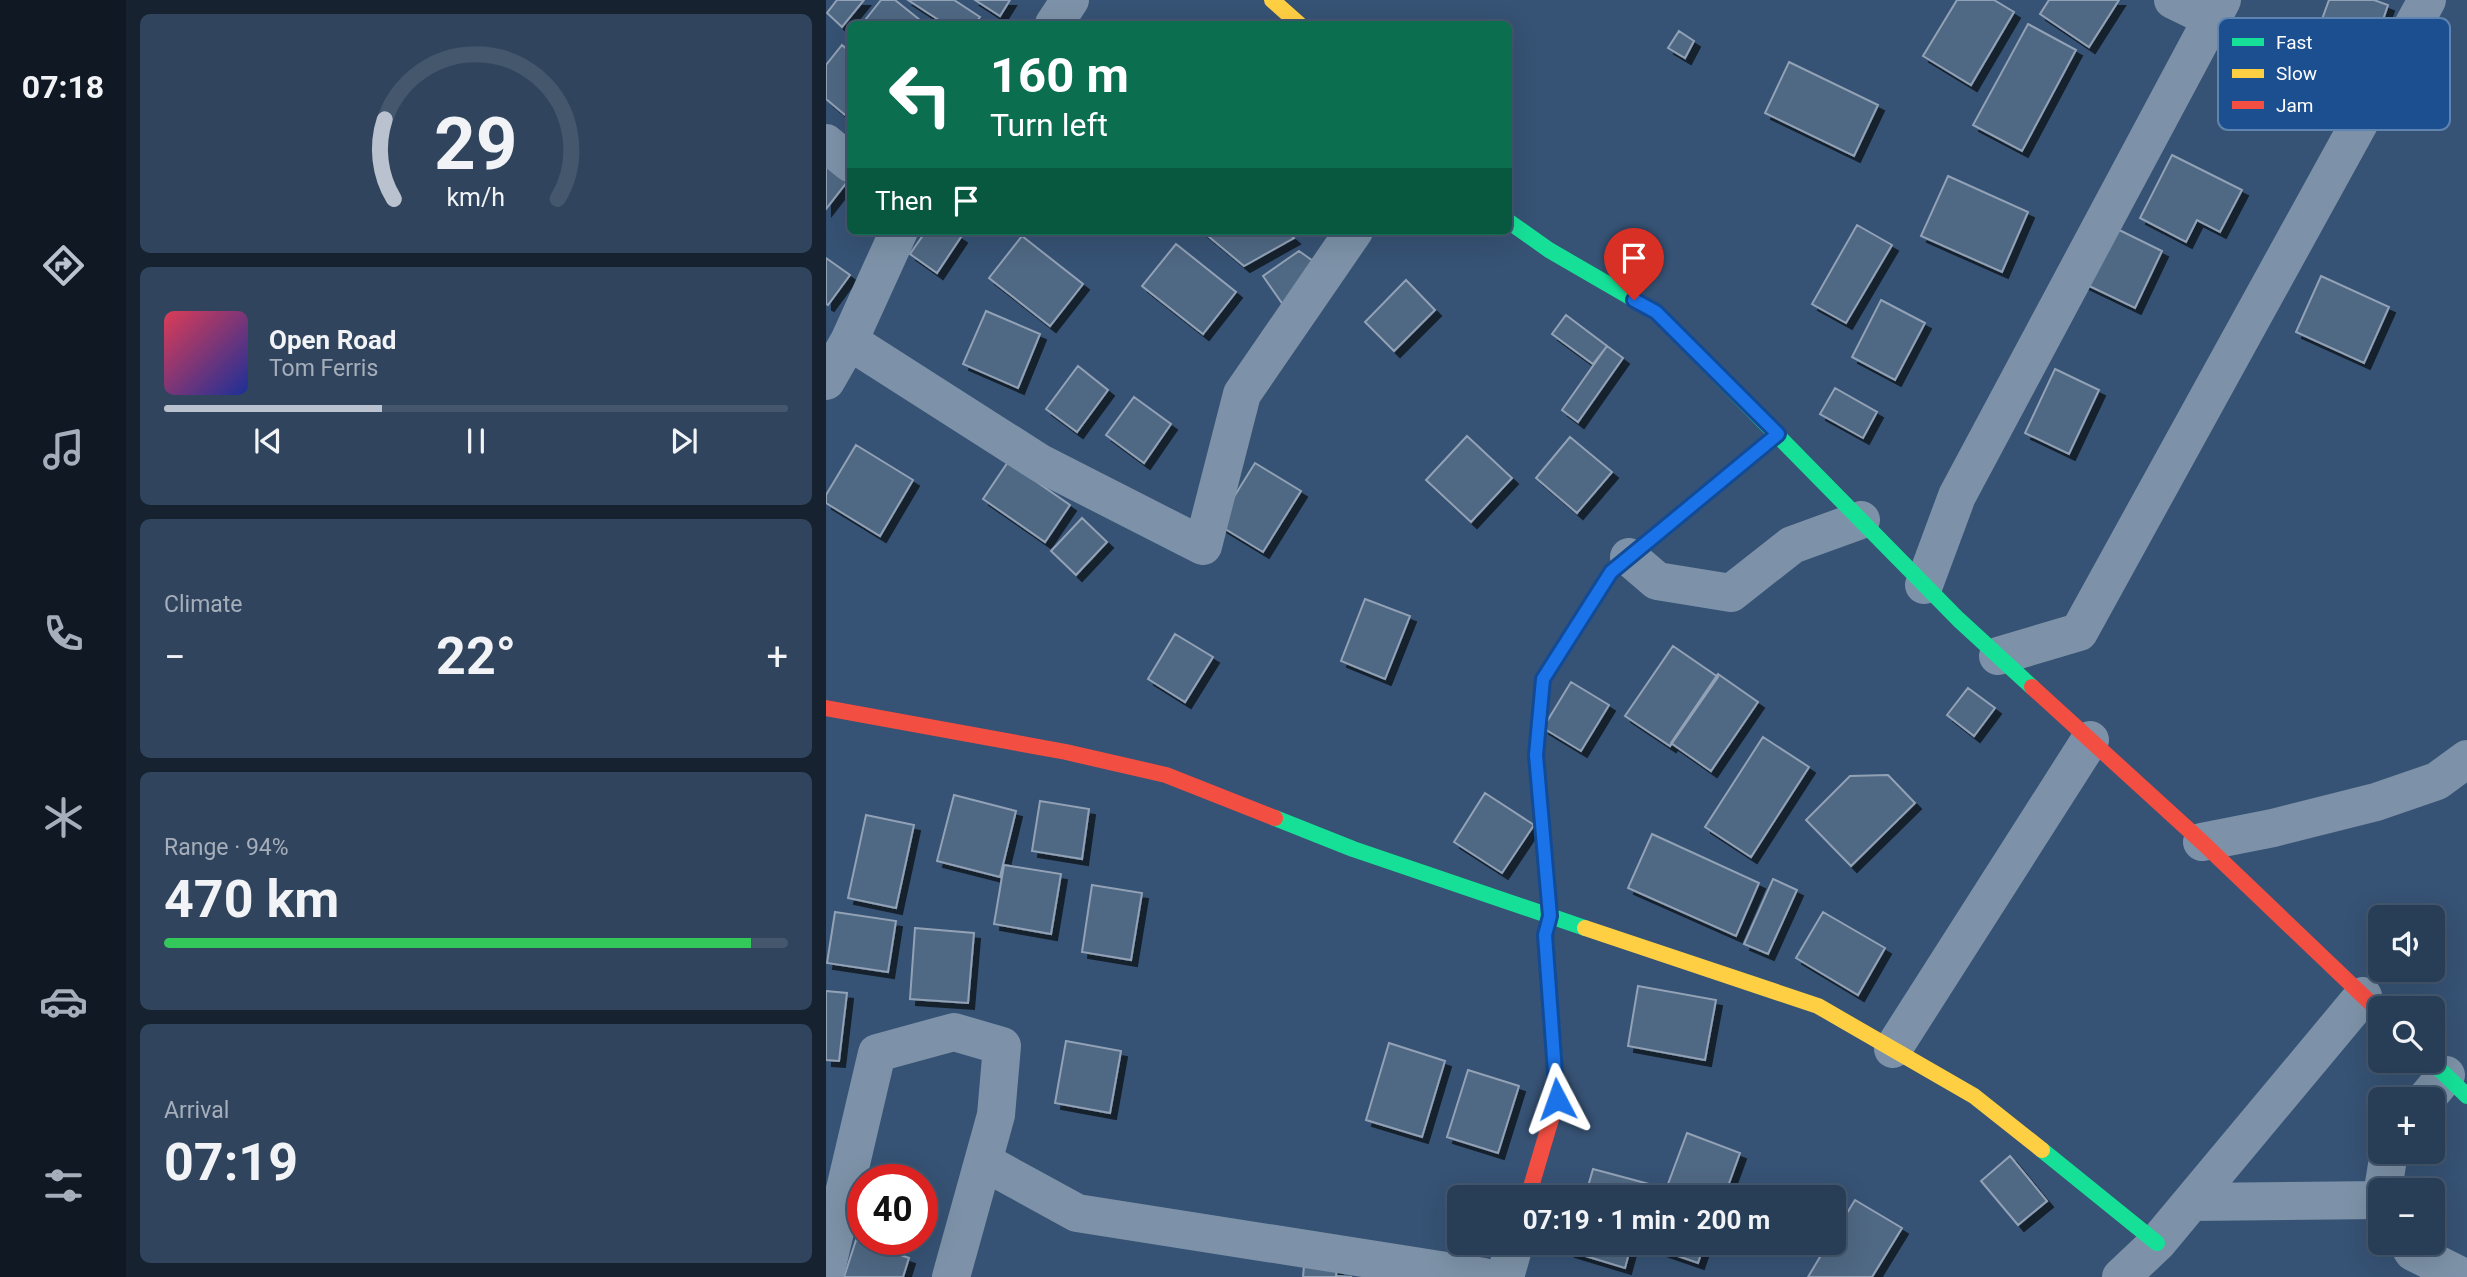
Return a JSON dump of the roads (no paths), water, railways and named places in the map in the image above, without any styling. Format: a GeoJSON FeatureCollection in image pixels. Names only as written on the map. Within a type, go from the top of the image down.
{"type":"FeatureCollection","features":[{"type":"Feature","properties":{"kind":"street"},"geometry":{"type":"LineString","coordinates":[[1056,21],[1070,0]]}},
{"type":"Feature","properties":{"kind":"street"},"geometry":{"type":"LineString","coordinates":[[1272,0],[1296,21]]}},
{"type":"Feature","properties":{"kind":"street"},"geometry":{"type":"LineString","coordinates":[[1924,585],[1957,496],[2217,10],[2173,0]]}},
{"type":"Feature","properties":{"kind":"street"},"geometry":{"type":"LineString","coordinates":[[2417,18],[2427,0]]}},
{"type":"Feature","properties":{"kind":"street"},"geometry":{"type":"LineString","coordinates":[[1998,656],[2080,632],[2356,130]]}},
{"type":"Feature","properties":{"kind":"street"},"geometry":{"type":"LineString","coordinates":[[826,143],[847,160]]}},
{"type":"Feature","properties":{"kind":"street"},"geometry":{"type":"LineString","coordinates":[[1512,224],[1549,250],[1656,312],[1924,585],[2202,842],[2368,1000]]}},
{"type":"Feature","properties":{"kind":"street"},"geometry":{"type":"LineString","coordinates":[[826,381],[849,341],[897,235]]}},
{"type":"Feature","properties":{"kind":"street"},"geometry":{"type":"LineString","coordinates":[[849,341],[1040,463],[1203,546],[1242,394],[1351,235]]}},
{"type":"Feature","properties":{"kind":"street"},"geometry":{"type":"LineString","coordinates":[[1532,1185],[1557,1099],[1545,935],[1550,916],[1536,755],[1543,679],[1611,572],[1778,434]]}},
{"type":"Feature","properties":{"kind":"street"},"geometry":{"type":"LineString","coordinates":[[1629,557],[1657,581],[1731,593],[1792,545],[1861,520]]}},
{"type":"Feature","properties":{"kind":"street"},"geometry":{"type":"LineString","coordinates":[[826,708],[1066,752],[1166,775],[1353,849],[1818,1006],[1974,1097],[2157,1243]]}},
{"type":"Feature","properties":{"kind":"street"},"geometry":{"type":"LineString","coordinates":[[1893,1049],[2090,740]]}},
{"type":"Feature","properties":{"kind":"street"},"geometry":{"type":"LineString","coordinates":[[2202,842],[2273,828],[2376,802],[2437,781],[2467,760]]}},
{"type":"Feature","properties":{"kind":"street"},"geometry":{"type":"LineString","coordinates":[[2121,1277],[2157,1243],[2368,1008]]}},
{"type":"Feature","properties":{"kind":"street"},"geometry":{"type":"LineString","coordinates":[[826,1270],[877,1053],[954,1031],[1002,1046],[996,1115],[951,1277]]}},
{"type":"Feature","properties":{"kind":"street"},"geometry":{"type":"LineString","coordinates":[[984,1162],[1077,1213],[1484,1277]]}},
{"type":"Feature","properties":{"kind":"street"},"geometry":{"type":"LineString","coordinates":[[2192,1202],[2368,1200]]}},
{"type":"Feature","properties":{"kind":"street"},"geometry":{"type":"LineString","coordinates":[[1505,1277],[1511,1255]]}},
{"type":"Feature","properties":{"kind":"street"},"geometry":{"type":"LineString","coordinates":[[2419,1255],[2463,1277]]}}]}
